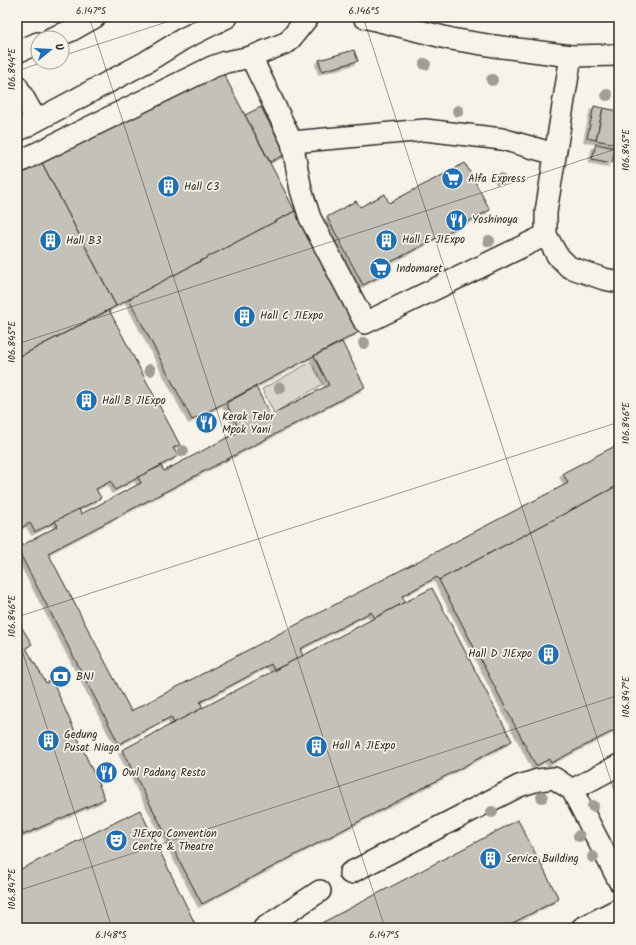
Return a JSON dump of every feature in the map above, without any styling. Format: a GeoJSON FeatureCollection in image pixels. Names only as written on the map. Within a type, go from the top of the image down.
{"type":"FeatureCollection","features":[{"type":"Feature","properties":{"kind":"lane"},"geometry":{"type":"LineString","coordinates":[[70,31],[95,17]]}},
{"type":"Feature","properties":{"kind":"lane"},"geometry":{"type":"LineString","coordinates":[[17,131],[146,62],[183,39],[227,17]]}},
{"type":"Feature","properties":{"kind":"lane"},"geometry":{"type":"LineString","coordinates":[[17,163],[212,67],[226,62],[251,57],[288,42],[308,17]]}},
{"type":"Feature","properties":{"kind":"lane"},"geometry":{"type":"LineString","coordinates":[[364,17],[392,20],[451,39],[494,46],[571,56],[619,55]]}},
{"type":"Feature","properties":{"kind":"lane"},"geometry":{"type":"LineString","coordinates":[[17,52],[30,46]]}},
{"type":"Feature","properties":{"kind":"lane"},"geometry":{"type":"LineString","coordinates":[[571,56],[546,212],[546,235],[556,255],[569,267],[604,279],[619,282]]}},
{"type":"Feature","properties":{"kind":"lane"},"geometry":{"type":"LineString","coordinates":[[251,57],[292,142],[301,190],[310,218],[365,323],[546,235]]}},
{"type":"Feature","properties":{"kind":"lane"},"geometry":{"type":"LineString","coordinates":[[17,86],[36,120]]}},
{"type":"Feature","properties":{"kind":"lane"},"geometry":{"type":"LineString","coordinates":[[292,142],[425,130],[502,139],[555,154]]}},
{"type":"Feature","properties":{"kind":"lane"},"geometry":{"type":"LineString","coordinates":[[572,790],[619,765]]}},
{"type":"Feature","properties":{"kind":"lane"},"geometry":{"type":"LineString","coordinates":[[350,873],[519,786],[538,780],[554,778],[572,790],[617,874]]}},
{"type":"Feature","properties":{"kind":"lane"},"geometry":{"type":"LineString","coordinates":[[264,928],[320,891]]}},
{"type":"Feature","properties":{"kind":"lane"},"geometry":{"type":"LineString","coordinates":[[582,928],[619,909]]}},
{"type":"Feature","properties":{"kind":"shaded area"},"geometry":{"type":"Polygon","coordinates":[[[311,362],[323,384],[274,413],[262,389],[311,362]]]}},
{"type":"Feature","properties":{"kind":"building"},"geometry":{"type":"Polygon","coordinates":[[[354,50],[358,61],[322,71],[319,60],[354,50]]]}},
{"type":"Feature","properties":{"kind":"building","name":"Hall C3"},"geometry":{"type":"Polygon","coordinates":[[[221,69],[295,211],[116,306],[42,163],[221,69]]]}},
{"type":"Feature","properties":{"kind":"building"},"geometry":{"type":"Polygon","coordinates":[[[594,106],[603,108],[596,140],[587,138],[594,106]]]}},
{"type":"Feature","properties":{"kind":"building"},"geometry":{"type":"Polygon","coordinates":[[[261,107],[286,154],[270,162],[245,115],[261,107]]]}},
{"type":"Feature","properties":{"kind":"building"},"geometry":{"type":"Polygon","coordinates":[[[603,108],[619,111],[619,130],[616,144],[596,140],[603,108]]]}},
{"type":"Feature","properties":{"kind":"building"},"geometry":{"type":"Polygon","coordinates":[[[596,144],[615,148],[612,163],[592,159],[596,144]]]}},
{"type":"Feature","properties":{"kind":"building","name":"Hall B3"},"geometry":{"type":"Polygon","coordinates":[[[42,163],[116,306],[17,358],[17,176],[42,163]]]}},
{"type":"Feature","properties":{"kind":"building","name":"Hall E JIExpo"},"geometry":{"type":"Polygon","coordinates":[[[465,163],[490,210],[389,263],[392,270],[363,285],[327,217],[356,201],[360,207],[385,194],[389,203],[465,163]]]}},
{"type":"Feature","properties":{"kind":"building","name":"Hall C JIExpo"},"geometry":{"type":"Polygon","coordinates":[[[295,211],[359,332],[192,420],[129,299],[295,211]]]}},
{"type":"Feature","properties":{"kind":"building","name":"Hall B JIExpo"},"geometry":{"type":"Polygon","coordinates":[[[109,310],[180,445],[173,448],[178,456],[115,490],[111,481],[96,489],[101,498],[35,532],[30,523],[17,530],[17,358],[109,310]]]}},
{"type":"Feature","properties":{"kind":"building"},"geometry":{"type":"Polygon","coordinates":[[[342,342],[365,387],[48,553],[131,711],[568,483],[563,473],[619,444],[619,485],[439,580],[437,577],[402,596],[405,602],[375,618],[371,612],[300,649],[303,656],[274,670],[271,664],[200,702],[203,708],[194,713],[174,723],[171,717],[119,744],[17,548],[58,526],[55,521],[79,509],[81,514],[141,483],[138,477],[161,466],[164,471],[240,431],[226,403],[256,387],[270,415],[329,385],[314,356],[342,342]]]}},
{"type":"Feature","properties":{"kind":"building","name":"Hall D JIExpo"},"geometry":{"type":"Polygon","coordinates":[[[619,485],[619,728],[551,763],[549,759],[536,766],[439,580],[619,485]]]}},
{"type":"Feature","properties":{"kind":"building","name":"Hall A JIExpo"},"geometry":{"type":"Polygon","coordinates":[[[432,588],[512,741],[202,904],[122,750],[432,588]]]}},
{"type":"Feature","properties":{"kind":"building","name":"Gedung Pusat Niaga"},"geometry":{"type":"Polygon","coordinates":[[[17,620],[32,644],[26,648],[46,683],[52,680],[105,799],[23,835],[21,829],[17,831],[17,620]]]}},
{"type":"Feature","properties":{"kind":"building","name":"JIExpo Convention Centre & Theatre"},"geometry":{"type":"Polygon","coordinates":[[[140,810],[197,928],[20,928],[17,919],[17,871],[140,810]]]}},
{"type":"Feature","properties":{"kind":"building","name":"Service Building"},"geometry":{"type":"Polygon","coordinates":[[[518,820],[559,899],[503,928],[312,928],[518,820]]]}},
{"type":"Feature","properties":{"kind":"building"},"geometry":{"type":"Polygon","coordinates":[[[291,917],[297,928],[270,928],[291,917]]]}},
{"type":"Feature","properties":{"kind":"place","name":"Alfa Express"},"geometry":{"type":"Point","coordinates":[452,179]}},
{"type":"Feature","properties":{"kind":"place","name":"Hall C3"},"geometry":{"type":"Point","coordinates":[169,187]}},
{"type":"Feature","properties":{"kind":"place","name":"Yoshinoya"},"geometry":{"type":"Point","coordinates":[456,220]}},
{"type":"Feature","properties":{"kind":"place","name":"Hall E JIExpo"},"geometry":{"type":"Point","coordinates":[386,240]}},
{"type":"Feature","properties":{"kind":"place","name":"Hall B3"},"geometry":{"type":"Point","coordinates":[50,241]}},
{"type":"Feature","properties":{"kind":"place","name":"Indomaret"},"geometry":{"type":"Point","coordinates":[380,269]}},
{"type":"Feature","properties":{"kind":"place","name":"Hall C JIExpo"},"geometry":{"type":"Point","coordinates":[244,316]}},
{"type":"Feature","properties":{"kind":"place","name":"Hall B JIExpo"},"geometry":{"type":"Point","coordinates":[87,401]}},
{"type":"Feature","properties":{"kind":"place","name":"Kerak Telor Mpok Yani"},"geometry":{"type":"Point","coordinates":[207,423]}},
{"type":"Feature","properties":{"kind":"place","name":"Hall D JIExpo"},"geometry":{"type":"Point","coordinates":[548,654]}},
{"type":"Feature","properties":{"kind":"place","name":"BNI"},"geometry":{"type":"Point","coordinates":[61,677]}},
{"type":"Feature","properties":{"kind":"place","name":"Gedung Pusat Niaga"},"geometry":{"type":"Point","coordinates":[48,741]}},
{"type":"Feature","properties":{"kind":"place","name":"Hall A JIExpo"},"geometry":{"type":"Point","coordinates":[317,746]}},
{"type":"Feature","properties":{"kind":"place","name":"Owl Padang Resto"},"geometry":{"type":"Point","coordinates":[106,773]}},
{"type":"Feature","properties":{"kind":"place","name":"JIExpo Convention Centre & Theatre"},"geometry":{"type":"Point","coordinates":[117,840]}},
{"type":"Feature","properties":{"kind":"place","name":"Service Building"},"geometry":{"type":"Point","coordinates":[491,859]}}]}
